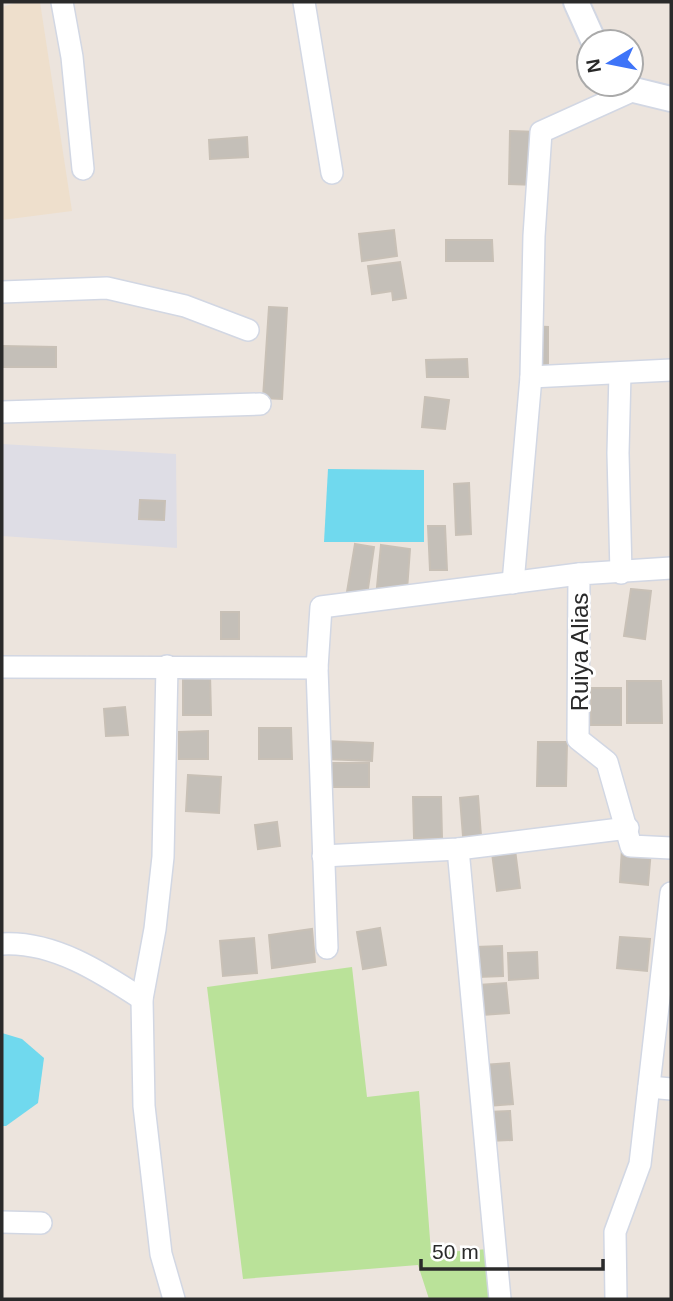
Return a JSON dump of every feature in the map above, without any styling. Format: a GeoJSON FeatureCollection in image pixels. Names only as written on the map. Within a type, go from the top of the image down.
{"type":"FeatureCollection","features":[{"type":"Feature","properties":{"kind":"street"},"geometry":{"type":"LineString","coordinates":[[62,2],[72,57],[83,169]]}},
{"type":"Feature","properties":{"kind":"street"},"geometry":{"type":"LineString","coordinates":[[304,2],[332,173]]}},
{"type":"Feature","properties":{"kind":"street"},"geometry":{"type":"LineString","coordinates":[[576,2],[588,28]]}},
{"type":"Feature","properties":{"kind":"street"},"geometry":{"type":"LineString","coordinates":[[645,91],[671,99]]}},
{"type":"Feature","properties":{"kind":"street"},"geometry":{"type":"LineString","coordinates":[[513,583],[531,377],[534,236],[541,132],[608,98]]}},
{"type":"Feature","properties":{"kind":"street"},"geometry":{"type":"LineString","coordinates":[[2,292],[107,288],[185,306],[248,330]]}},
{"type":"Feature","properties":{"kind":"street"},"geometry":{"type":"LineString","coordinates":[[531,377],[671,370]]}},
{"type":"Feature","properties":{"kind":"street"},"geometry":{"type":"LineString","coordinates":[[620,373],[618,453],[621,573]]}},
{"type":"Feature","properties":{"kind":"street"},"geometry":{"type":"LineString","coordinates":[[2,412],[260,404]]}},
{"type":"Feature","properties":{"kind":"street","name":"Ruiya Alias"},"geometry":{"type":"LineString","coordinates":[[628,828],[607,762],[578,739],[579,574],[671,568]]}},
{"type":"Feature","properties":{"kind":"street"},"geometry":{"type":"LineString","coordinates":[[327,948],[317,668],[321,607],[579,574]]}},
{"type":"Feature","properties":{"kind":"street"},"geometry":{"type":"LineString","coordinates":[[167,666],[163,857],[155,929],[142,999],[144,1106],[161,1254],[174,1299]]}},
{"type":"Feature","properties":{"kind":"street"},"geometry":{"type":"LineString","coordinates":[[2,667],[317,668]]}},
{"type":"Feature","properties":{"kind":"street"},"geometry":{"type":"LineString","coordinates":[[323,856],[458,849],[628,828],[631,846],[671,848]]}},
{"type":"Feature","properties":{"kind":"street"},"geometry":{"type":"LineString","coordinates":[[458,849],[500,1299]]}},
{"type":"Feature","properties":{"kind":"street"},"geometry":{"type":"LineString","coordinates":[[616,1299],[615,1232],[640,1164],[671,893]]}},
{"type":"Feature","properties":{"kind":"street"},"geometry":{"type":"LineString","coordinates":[[2,944],[24,943],[57,953],[99,971],[142,999]]}},
{"type":"Feature","properties":{"kind":"street"},"geometry":{"type":"LineString","coordinates":[[649,1087],[671,1089]]}},
{"type":"Feature","properties":{"kind":"street"},"geometry":{"type":"LineString","coordinates":[[2,1222],[41,1223]]}},
{"type":"Feature","properties":{"kind":"shaded area"},"geometry":{"type":"Polygon","coordinates":[[[18,2],[40,2],[72,211],[2,220],[2,7],[18,2]]]}},
{"type":"Feature","properties":{"kind":"shaded area"},"geometry":{"type":"Polygon","coordinates":[[[2,444],[176,454],[177,548],[2,536],[2,444]]]}},
{"type":"Feature","properties":{"kind":"green space"},"geometry":{"type":"Polygon","coordinates":[[[352,967],[367,1097],[419,1091],[431,1253],[489,1249],[497,1299],[429,1299],[418,1265],[243,1279],[207,987],[352,967]]]}},
{"type":"Feature","properties":{"kind":"water"},"geometry":{"type":"Polygon","coordinates":[[[328,469],[424,470],[424,542],[324,542],[328,469]]]}},
{"type":"Feature","properties":{"kind":"water"},"geometry":{"type":"Polygon","coordinates":[[[2,1033],[22,1039],[44,1058],[38,1103],[6,1126],[2,1126],[2,1033]]]}},
{"type":"Feature","properties":{"kind":"building"},"geometry":{"type":"Polygon","coordinates":[[[510,131],[538,132],[537,185],[509,184],[510,131]]]}},
{"type":"Feature","properties":{"kind":"building"},"geometry":{"type":"Polygon","coordinates":[[[247,137],[248,157],[210,159],[209,140],[247,137]]]}},
{"type":"Feature","properties":{"kind":"building"},"geometry":{"type":"Polygon","coordinates":[[[394,230],[397,256],[362,261],[359,234],[394,230]]]}},
{"type":"Feature","properties":{"kind":"building"},"geometry":{"type":"Polygon","coordinates":[[[446,240],[492,240],[493,261],[446,261],[446,240]]]}},
{"type":"Feature","properties":{"kind":"building"},"geometry":{"type":"Polygon","coordinates":[[[400,262],[406,298],[393,300],[392,291],[372,294],[368,266],[400,262]]]}},
{"type":"Feature","properties":{"kind":"building"},"geometry":{"type":"Polygon","coordinates":[[[269,307],[287,308],[282,399],[263,398],[269,307]]]}},
{"type":"Feature","properties":{"kind":"building"},"geometry":{"type":"Polygon","coordinates":[[[528,326],[548,327],[548,366],[527,365],[528,326]]]}},
{"type":"Feature","properties":{"kind":"building"},"geometry":{"type":"Polygon","coordinates":[[[2,346],[56,347],[56,367],[2,367],[2,346]]]}},
{"type":"Feature","properties":{"kind":"building"},"geometry":{"type":"Polygon","coordinates":[[[467,359],[468,377],[427,377],[426,360],[467,359]]]}},
{"type":"Feature","properties":{"kind":"building"},"geometry":{"type":"Polygon","coordinates":[[[425,397],[449,400],[445,429],[422,427],[425,397]]]}},
{"type":"Feature","properties":{"kind":"building"},"geometry":{"type":"Polygon","coordinates":[[[469,483],[471,534],[456,535],[454,484],[469,483]]]}},
{"type":"Feature","properties":{"kind":"building"},"geometry":{"type":"Polygon","coordinates":[[[140,500],[165,501],[164,520],[139,519],[140,500]]]}},
{"type":"Feature","properties":{"kind":"building"},"geometry":{"type":"Polygon","coordinates":[[[428,526],[445,526],[447,570],[430,570],[428,526]]]}},
{"type":"Feature","properties":{"kind":"building"},"geometry":{"type":"Polygon","coordinates":[[[355,544],[374,547],[367,595],[347,592],[355,544]]]}},
{"type":"Feature","properties":{"kind":"building"},"geometry":{"type":"Polygon","coordinates":[[[381,545],[410,549],[407,590],[377,587],[381,545]]]}},
{"type":"Feature","properties":{"kind":"building"},"geometry":{"type":"Polygon","coordinates":[[[631,589],[651,591],[645,639],[624,636],[631,589]]]}},
{"type":"Feature","properties":{"kind":"building"},"geometry":{"type":"Polygon","coordinates":[[[221,612],[239,612],[239,639],[221,639],[221,612]]]}},
{"type":"Feature","properties":{"kind":"building"},"geometry":{"type":"Polygon","coordinates":[[[183,674],[210,674],[211,715],[183,715],[183,674]]]}},
{"type":"Feature","properties":{"kind":"building"},"geometry":{"type":"Polygon","coordinates":[[[627,681],[661,681],[662,723],[627,723],[627,681]]]}},
{"type":"Feature","properties":{"kind":"building"},"geometry":{"type":"Polygon","coordinates":[[[591,688],[621,688],[621,725],[591,725],[591,688]]]}},
{"type":"Feature","properties":{"kind":"building"},"geometry":{"type":"Polygon","coordinates":[[[125,707],[128,735],[106,736],[104,709],[125,707]]]}},
{"type":"Feature","properties":{"kind":"building"},"geometry":{"type":"Polygon","coordinates":[[[259,728],[291,728],[292,759],[259,759],[259,728]]]}},
{"type":"Feature","properties":{"kind":"building"},"geometry":{"type":"Polygon","coordinates":[[[208,731],[208,759],[179,759],[179,732],[208,731]]]}},
{"type":"Feature","properties":{"kind":"building"},"geometry":{"type":"Polygon","coordinates":[[[326,741],[373,743],[372,761],[325,759],[326,741]]]}},
{"type":"Feature","properties":{"kind":"building"},"geometry":{"type":"Polygon","coordinates":[[[538,742],[567,742],[566,786],[537,786],[538,742]]]}},
{"type":"Feature","properties":{"kind":"building"},"geometry":{"type":"Polygon","coordinates":[[[323,763],[369,763],[369,787],[323,787],[323,763]]]}},
{"type":"Feature","properties":{"kind":"building"},"geometry":{"type":"Polygon","coordinates":[[[188,775],[221,777],[219,813],[186,811],[188,775]]]}},
{"type":"Feature","properties":{"kind":"building"},"geometry":{"type":"Polygon","coordinates":[[[478,796],[481,836],[463,836],[460,798],[478,796]]]}},
{"type":"Feature","properties":{"kind":"building"},"geometry":{"type":"Polygon","coordinates":[[[413,797],[441,797],[442,838],[414,838],[413,797]]]}},
{"type":"Feature","properties":{"kind":"building"},"geometry":{"type":"Polygon","coordinates":[[[277,822],[280,846],[258,849],[255,825],[277,822]]]}},
{"type":"Feature","properties":{"kind":"building"},"geometry":{"type":"Polygon","coordinates":[[[622,848],[651,850],[648,885],[620,882],[622,848]]]}},
{"type":"Feature","properties":{"kind":"building"},"geometry":{"type":"Polygon","coordinates":[[[515,850],[520,888],[497,891],[492,853],[515,850]]]}},
{"type":"Feature","properties":{"kind":"building"},"geometry":{"type":"Polygon","coordinates":[[[380,928],[386,965],[363,969],[357,932],[380,928]]]}},
{"type":"Feature","properties":{"kind":"building"},"geometry":{"type":"Polygon","coordinates":[[[312,929],[315,962],[272,968],[269,935],[312,929]]]}},
{"type":"Feature","properties":{"kind":"building"},"geometry":{"type":"Polygon","coordinates":[[[620,937],[650,939],[647,971],[617,968],[620,937]]]}},
{"type":"Feature","properties":{"kind":"building"},"geometry":{"type":"Polygon","coordinates":[[[254,938],[257,973],[223,976],[220,941],[254,938]]]}},
{"type":"Feature","properties":{"kind":"building"},"geometry":{"type":"Polygon","coordinates":[[[502,946],[503,976],[478,977],[476,947],[502,946]]]}},
{"type":"Feature","properties":{"kind":"building"},"geometry":{"type":"Polygon","coordinates":[[[537,952],[538,978],[509,980],[508,953],[537,952]]]}},
{"type":"Feature","properties":{"kind":"building"},"geometry":{"type":"Polygon","coordinates":[[[506,983],[509,1013],[482,1015],[479,985],[506,983]]]}},
{"type":"Feature","properties":{"kind":"building"},"geometry":{"type":"Polygon","coordinates":[[[509,1063],[513,1104],[488,1106],[484,1065],[509,1063]]]}},
{"type":"Feature","properties":{"kind":"building"},"geometry":{"type":"Polygon","coordinates":[[[510,1111],[512,1140],[489,1141],[488,1112],[510,1111]]]}}]}
